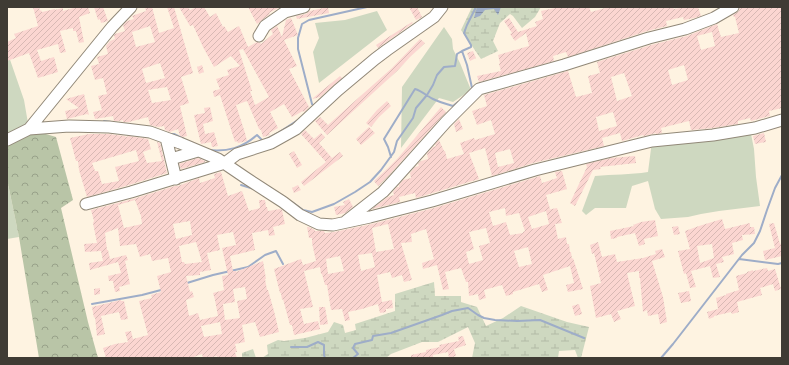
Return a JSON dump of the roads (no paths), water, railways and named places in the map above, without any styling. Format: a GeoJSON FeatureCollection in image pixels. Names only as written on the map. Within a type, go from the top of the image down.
{"type":"FeatureCollection","features":[{"type":"Feature","properties":{"kind":"street"},"geometry":{"type":"LineString","coordinates":[[7,140],[28,129],[112,27],[131,7]]}},
{"type":"Feature","properties":{"kind":"street"},"geometry":{"type":"LineString","coordinates":[[259,36],[265,26],[285,12],[304,7]]}},
{"type":"Feature","properties":{"kind":"street"},"geometry":{"type":"LineString","coordinates":[[86,204],[176,179],[225,163],[237,154],[271,143],[296,129],[338,90],[375,59],[434,17],[442,7]]}},
{"type":"Feature","properties":{"kind":"street"},"geometry":{"type":"LineString","coordinates":[[344,223],[383,192],[446,122],[479,89],[564,65],[645,39],[686,29],[714,18],[733,7]]}},
{"type":"Feature","properties":{"kind":"street"},"geometry":{"type":"LineString","coordinates":[[28,129],[69,126],[109,126],[150,132],[218,159],[304,217],[319,224],[333,225],[432,201],[535,170],[652,141],[713,135],[755,128],[782,120]]}},
{"type":"Feature","properties":{"kind":"street"},"geometry":{"type":"LineString","coordinates":[[166,138],[176,179]]}},
{"type":"Feature","properties":{"kind":"street"},"geometry":{"type":"LineString","coordinates":[[171,159],[198,151]]}},
{"type":"Feature","properties":{"kind":"water"},"geometry":{"type":"Polygon","coordinates":[[[477,7],[501,7],[498,15],[494,9],[485,10],[480,16],[474,18],[477,7]]]}},
{"type":"Feature","properties":{"kind":"waterway"},"geometry":{"type":"LineString","coordinates":[[314,106],[312,104],[298,49],[298,38],[302,24],[309,20],[367,7]]}},
{"type":"Feature","properties":{"kind":"waterway"},"geometry":{"type":"LineString","coordinates":[[292,202],[303,210],[312,212],[334,204],[370,182],[394,152],[397,141],[413,118],[416,108],[427,95],[437,75],[444,67],[455,66],[457,54],[471,47],[464,33],[476,7]]}},
{"type":"Feature","properties":{"kind":"waterway"},"geometry":{"type":"LineString","coordinates":[[462,51],[467,65],[472,88],[471,90]]}},
{"type":"Feature","properties":{"kind":"waterway"},"geometry":{"type":"LineString","coordinates":[[391,157],[384,139],[415,89],[433,99],[453,106],[458,102]]}},
{"type":"Feature","properties":{"kind":"waterway"},"geometry":{"type":"LineString","coordinates":[[208,150],[228,150],[246,143],[257,135],[263,141],[301,118]]}},
{"type":"Feature","properties":{"kind":"waterway"},"geometry":{"type":"LineString","coordinates":[[104,121],[111,122]]}},
{"type":"Feature","properties":{"kind":"waterway"},"geometry":{"type":"LineString","coordinates":[[170,134],[174,134],[184,139]]}},
{"type":"Feature","properties":{"kind":"waterway"},"geometry":{"type":"LineString","coordinates":[[661,358],[742,255],[754,243],[760,231],[775,188],[782,175]]}},
{"type":"Feature","properties":{"kind":"waterway"},"geometry":{"type":"LineString","coordinates":[[241,185],[254,189]]}},
{"type":"Feature","properties":{"kind":"waterway"},"geometry":{"type":"LineString","coordinates":[[187,283],[248,267],[265,255],[276,251],[283,264]]}},
{"type":"Feature","properties":{"kind":"waterway"},"geometry":{"type":"LineString","coordinates":[[739,259],[778,264],[782,263]]}},
{"type":"Feature","properties":{"kind":"waterway"},"geometry":{"type":"LineString","coordinates":[[92,304],[161,290]]}},
{"type":"Feature","properties":{"kind":"waterway"},"geometry":{"type":"LineString","coordinates":[[353,358],[358,354],[353,348],[355,344],[372,340],[373,336],[391,333],[452,311],[468,308],[484,318],[495,320],[540,320],[584,338]]}},
{"type":"Feature","properties":{"kind":"waterway"},"geometry":{"type":"LineString","coordinates":[[291,347],[307,347],[318,342],[324,345],[325,358]]}}]}
